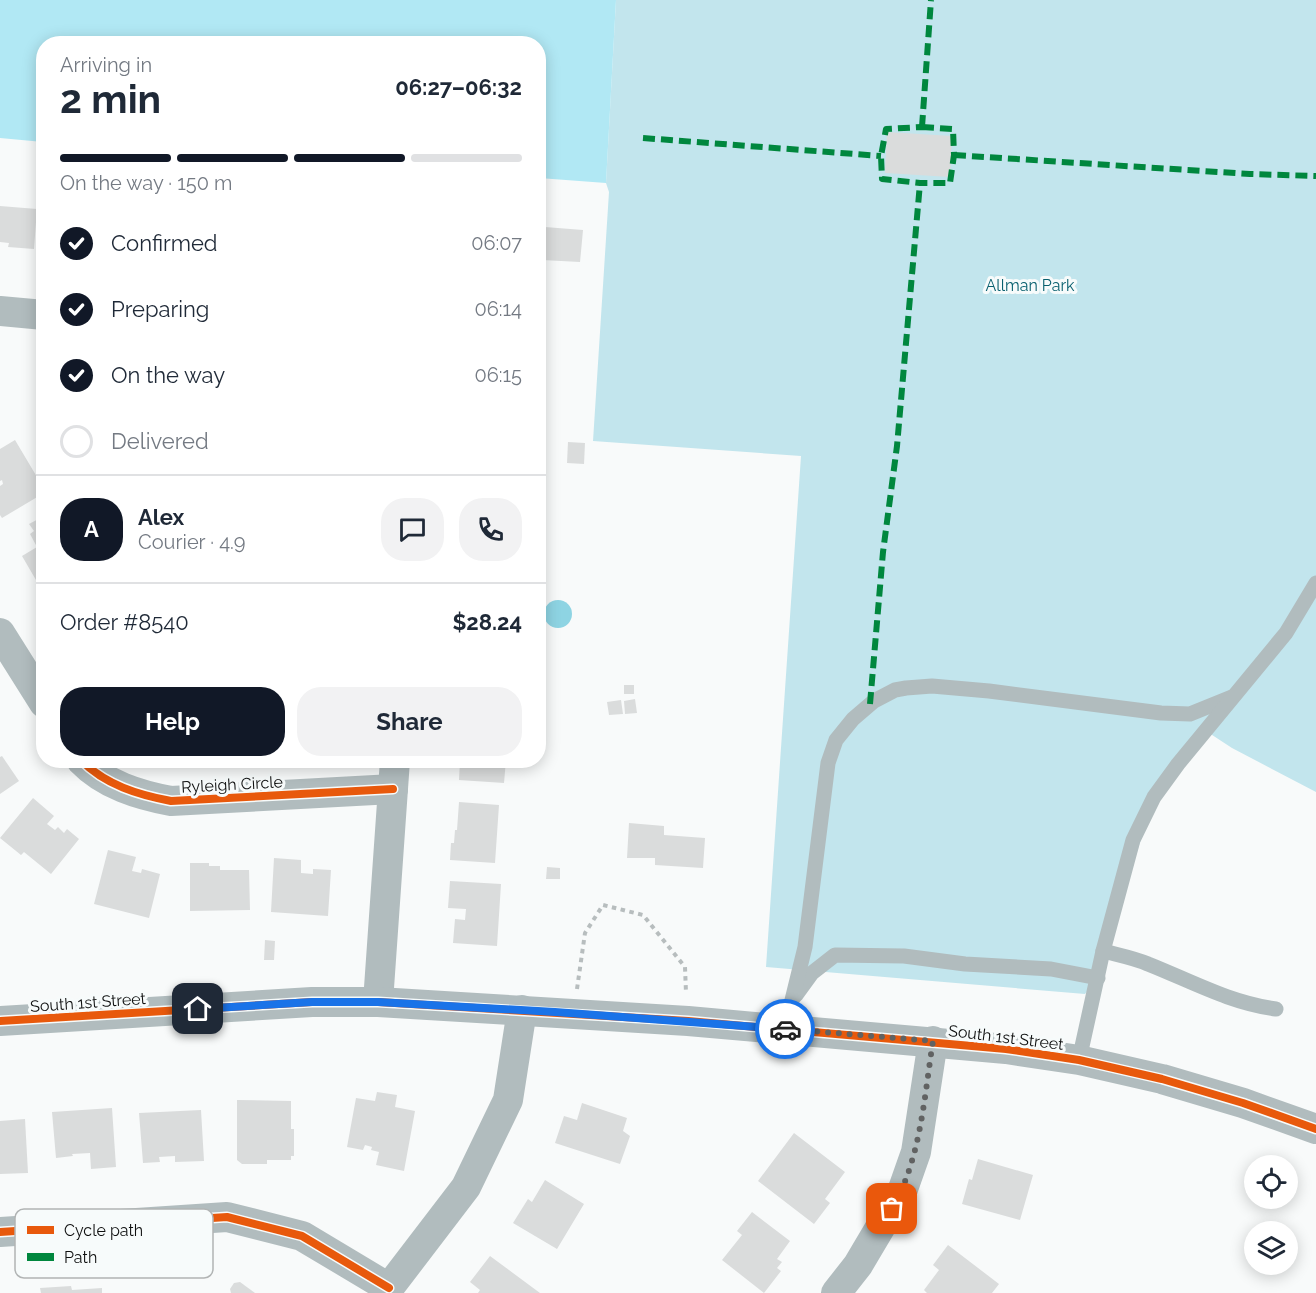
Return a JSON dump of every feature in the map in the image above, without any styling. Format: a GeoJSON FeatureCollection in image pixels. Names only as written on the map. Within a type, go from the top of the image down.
{"type":"FeatureCollection","features":[{"type":"Feature","properties":{"kind":"street"},"geometry":{"type":"LineString","coordinates":[[0,311],[36,314]]}},
{"type":"Feature","properties":{"kind":"street"},"geometry":{"type":"LineString","coordinates":[[0,633],[36,690]]}},
{"type":"Feature","properties":{"kind":"street","name":"Ryleigh Circle"},"geometry":{"type":"LineString","coordinates":[[93,768],[120,786],[143,796],[171,801],[394,775],[378,1002]]}},
{"type":"Feature","properties":{"kind":"street","name":"South 1st Street"},"geometry":{"type":"LineString","coordinates":[[0,1022],[312,1002],[378,1002],[575,1013],[790,1029],[933,1041],[1079,1060],[1162,1079],[1243,1103],[1316,1129]]}},
{"type":"Feature","properties":{"kind":"street"},"geometry":{"type":"LineString","coordinates":[[213,1219],[227,1218],[302,1236],[387,1291],[466,1187],[508,1100],[522,1010]]}},
{"type":"Feature","properties":{"kind":"street"},"geometry":{"type":"LineString","coordinates":[[836,1293],[858,1265],[903,1189],[916,1152],[933,1041]]}},
{"type":"Feature","properties":{"kind":"street"},"geometry":{"type":"LineString","coordinates":[[0,1232],[15,1231]]}},
{"type":"Feature","properties":{"kind":"lane"},"geometry":{"type":"LineString","coordinates":[[1079,1060],[1103,951],[1133,840],[1154,797],[1232,697],[1286,633],[1316,583]]}},
{"type":"Feature","properties":{"kind":"lane"},"geometry":{"type":"LineString","coordinates":[[790,1029],[792,1000],[804,947],[828,764],[836,740],[853,719],[874,701],[895,690],[932,686],[1001,692],[1161,713],[1190,714],[1232,697]]}},
{"type":"Feature","properties":{"kind":"lane"},"geometry":{"type":"LineString","coordinates":[[1103,951],[1146,963],[1233,1000],[1252,1006],[1276,1009]]}},
{"type":"Feature","properties":{"kind":"lane"},"geometry":{"type":"LineString","coordinates":[[792,1000],[812,973],[835,955],[904,956],[965,964],[1051,969],[1098,978]]}},
{"type":"Feature","properties":{"kind":"path"},"geometry":{"type":"LineString","coordinates":[[575,1013],[585,933],[603,905],[643,915],[685,967],[688,1021]]}},
{"type":"Feature","properties":{"kind":"green space","name":"Allman Park"},"geometry":{"type":"Polygon","coordinates":[[[616,0],[1316,0],[1316,792],[1232,748],[1206,731],[1154,797],[1098,978],[1085,994],[766,967],[801,456],[593,441],[609,192],[606,183],[616,0]]]}},
{"type":"Feature","properties":{"kind":"shaded area"},"geometry":{"type":"Polygon","coordinates":[[[0,0],[616,0],[606,183],[546,179],[546,36],[36,36],[36,141],[0,138],[0,0]]]}},
{"type":"Feature","properties":{"kind":"shaded area"},"geometry":{"type":"Polygon","coordinates":[[[553,601],[563,601],[571,609],[571,619],[563,627],[553,627],[546,621],[546,607],[553,601]]]}},
{"type":"Feature","properties":{"kind":"building"},"geometry":{"type":"Polygon","coordinates":[[[887,132],[952,136],[950,177],[885,173],[887,132]]]}},
{"type":"Feature","properties":{"kind":"building"},"geometry":{"type":"Polygon","coordinates":[[[0,206],[36,209],[34,249],[8,247],[9,243],[0,242],[0,206]]]}},
{"type":"Feature","properties":{"kind":"building"},"geometry":{"type":"Polygon","coordinates":[[[546,227],[583,230],[580,262],[546,260],[546,227]]]}},
{"type":"Feature","properties":{"kind":"building"},"geometry":{"type":"Polygon","coordinates":[[[15,440],[36,475],[36,498],[2,518],[0,515],[0,486],[3,484],[2,480],[0,481],[0,449],[15,440]]]}},
{"type":"Feature","properties":{"kind":"building"},"geometry":{"type":"Polygon","coordinates":[[[568,442],[585,443],[584,464],[567,463],[568,442]]]}},
{"type":"Feature","properties":{"kind":"building"},"geometry":{"type":"Polygon","coordinates":[[[36,520],[36,545],[30,534],[34,531],[29,524],[36,520]]]}},
{"type":"Feature","properties":{"kind":"building"},"geometry":{"type":"Polygon","coordinates":[[[36,548],[36,580],[22,556],[36,548]]]}},
{"type":"Feature","properties":{"kind":"building"},"geometry":{"type":"Polygon","coordinates":[[[624,685],[634,685],[634,694],[624,694],[624,685]]]}},
{"type":"Feature","properties":{"kind":"building"},"geometry":{"type":"Polygon","coordinates":[[[635,699],[637,713],[625,714],[624,701],[635,699]]]}},
{"type":"Feature","properties":{"kind":"building"},"geometry":{"type":"Polygon","coordinates":[[[621,700],[623,714],[609,715],[607,702],[621,700]]]}},
{"type":"Feature","properties":{"kind":"building"},"geometry":{"type":"Polygon","coordinates":[[[2,756],[19,781],[0,794],[0,757],[2,756]]]}},
{"type":"Feature","properties":{"kind":"building"},"geometry":{"type":"Polygon","coordinates":[[[460,768],[505,768],[504,783],[459,780],[460,768]]]}},
{"type":"Feature","properties":{"kind":"building"},"geometry":{"type":"Polygon","coordinates":[[[33,798],[54,816],[47,824],[55,830],[58,827],[64,833],[67,829],[79,839],[51,874],[24,852],[21,855],[0,838],[33,798]]]}},
{"type":"Feature","properties":{"kind":"building"},"geometry":{"type":"Polygon","coordinates":[[[459,802],[499,805],[495,863],[450,860],[451,843],[454,843],[455,830],[457,830],[459,802]]]}},
{"type":"Feature","properties":{"kind":"building"},"geometry":{"type":"Polygon","coordinates":[[[629,823],[664,826],[664,835],[705,838],[703,868],[655,865],[655,858],[627,858],[629,823]]]}},
{"type":"Feature","properties":{"kind":"building"},"geometry":{"type":"Polygon","coordinates":[[[108,850],[136,857],[132,871],[141,873],[142,869],[160,874],[149,918],[94,904],[108,850]]]}},
{"type":"Feature","properties":{"kind":"building"},"geometry":{"type":"Polygon","coordinates":[[[274,858],[301,860],[301,873],[313,874],[313,869],[331,870],[328,916],[271,912],[274,858]]]}},
{"type":"Feature","properties":{"kind":"building"},"geometry":{"type":"Polygon","coordinates":[[[190,863],[209,863],[209,866],[220,866],[220,870],[249,870],[250,910],[190,911],[190,863]]]}},
{"type":"Feature","properties":{"kind":"building"},"geometry":{"type":"Polygon","coordinates":[[[547,867],[560,868],[560,879],[546,879],[547,867]]]}},
{"type":"Feature","properties":{"kind":"building"},"geometry":{"type":"Polygon","coordinates":[[[450,881],[501,884],[497,946],[453,943],[455,919],[465,920],[466,909],[448,908],[450,881]]]}},
{"type":"Feature","properties":{"kind":"building"},"geometry":{"type":"Polygon","coordinates":[[[265,940],[275,941],[274,960],[264,960],[265,940]]]}},
{"type":"Feature","properties":{"kind":"building"},"geometry":{"type":"Polygon","coordinates":[[[377,1092],[397,1095],[395,1107],[415,1111],[404,1171],[376,1165],[379,1152],[371,1150],[372,1147],[365,1145],[363,1150],[347,1147],[356,1098],[375,1101],[377,1092]]]}},
{"type":"Feature","properties":{"kind":"building"},"geometry":{"type":"Polygon","coordinates":[[[237,1100],[291,1101],[294,1156],[291,1156],[291,1160],[267,1160],[267,1164],[242,1164],[237,1160],[237,1100]]]}},
{"type":"Feature","properties":{"kind":"building"},"geometry":{"type":"Polygon","coordinates":[[[582,1103],[627,1118],[623,1131],[630,1136],[620,1164],[555,1143],[564,1116],[577,1120],[582,1103]]]}},
{"type":"Feature","properties":{"kind":"building"},"geometry":{"type":"Polygon","coordinates":[[[112,1108],[116,1167],[91,1169],[90,1153],[56,1158],[52,1112],[112,1108]]]}},
{"type":"Feature","properties":{"kind":"building"},"geometry":{"type":"Polygon","coordinates":[[[201,1110],[204,1161],[175,1162],[175,1156],[159,1157],[160,1162],[143,1163],[139,1113],[201,1110]]]}},
{"type":"Feature","properties":{"kind":"building"},"geometry":{"type":"Polygon","coordinates":[[[25,1119],[28,1173],[0,1174],[0,1121],[25,1119]]]}},
{"type":"Feature","properties":{"kind":"building"},"geometry":{"type":"Polygon","coordinates":[[[794,1133],[845,1172],[825,1199],[830,1203],[814,1224],[758,1181],[794,1133]]]}},
{"type":"Feature","properties":{"kind":"building"},"geometry":{"type":"Polygon","coordinates":[[[978,1159],[1033,1175],[1020,1220],[962,1204],[978,1159]]]}},
{"type":"Feature","properties":{"kind":"building"},"geometry":{"type":"Polygon","coordinates":[[[545,1180],[584,1204],[557,1249],[513,1223],[528,1199],[532,1202],[545,1180]]]}},
{"type":"Feature","properties":{"kind":"building"},"geometry":{"type":"Polygon","coordinates":[[[752,1212],[790,1241],[777,1259],[782,1262],[777,1268],[781,1271],[764,1293],[722,1260],[742,1235],[737,1231],[752,1212]]]}},
{"type":"Feature","properties":{"kind":"building"},"geometry":{"type":"Polygon","coordinates":[[[948,1245],[999,1284],[992,1293],[927,1293],[924,1290],[939,1270],[933,1265],[948,1245]]]}},
{"type":"Feature","properties":{"kind":"building"},"geometry":{"type":"Polygon","coordinates":[[[490,1256],[540,1293],[478,1293],[480,1290],[470,1282],[490,1256]]]}},
{"type":"Feature","properties":{"kind":"building"},"geometry":{"type":"Polygon","coordinates":[[[240,1282],[255,1293],[231,1293],[230,1289],[234,1283],[240,1282]]]}},
{"type":"Feature","properties":{"kind":"building"},"geometry":{"type":"Polygon","coordinates":[[[71,1286],[72,1290],[102,1288],[102,1293],[41,1293],[40,1288],[71,1286]]]}},
{"type":"Feature","properties":{"kind":"marked path"},"geometry":{"type":"LineString","coordinates":[[922,127],[931,0]]}},
{"type":"Feature","properties":{"kind":"marked path"},"geometry":{"type":"LineString","coordinates":[[922,127],[953,129],[954,155],[950,183],[882,179],[881,156],[886,129],[922,127]]}},
{"type":"Feature","properties":{"kind":"marked path"},"geometry":{"type":"LineString","coordinates":[[643,138],[881,156]]}},
{"type":"Feature","properties":{"kind":"marked path"},"geometry":{"type":"LineString","coordinates":[[954,155],[1250,174],[1316,176]]}},
{"type":"Feature","properties":{"kind":"marked path"},"geometry":{"type":"LineString","coordinates":[[870,704],[883,552],[897,446],[920,183]]}},
{"type":"Feature","properties":{"kind":"cycle path"},"geometry":{"type":"LineString","coordinates":[[89,768],[123,788],[171,801],[393,789]]}},
{"type":"Feature","properties":{"kind":"cycle path"},"geometry":{"type":"LineString","coordinates":[[0,1021],[312,1002],[378,1002],[688,1021],[1006,1049],[1079,1060],[1162,1079],[1243,1103],[1316,1129]]}},
{"type":"Feature","properties":{"kind":"cycle path"},"geometry":{"type":"LineString","coordinates":[[213,1218],[227,1217],[302,1236],[389,1288]]}},
{"type":"Feature","properties":{"kind":"cycle path"},"geometry":{"type":"LineString","coordinates":[[0,1232],[15,1231]]}},
{"type":"Feature","properties":{"kind":"way so far"},"geometry":{"type":"LineString","coordinates":[[785,1029],[933,1041],[916,1152],[903,1189],[892,1209]]}},
{"type":"Feature","properties":{"kind":"route"},"geometry":{"type":"LineString","coordinates":[[198,1009],[312,1002],[378,1002],[785,1029]]}}]}
